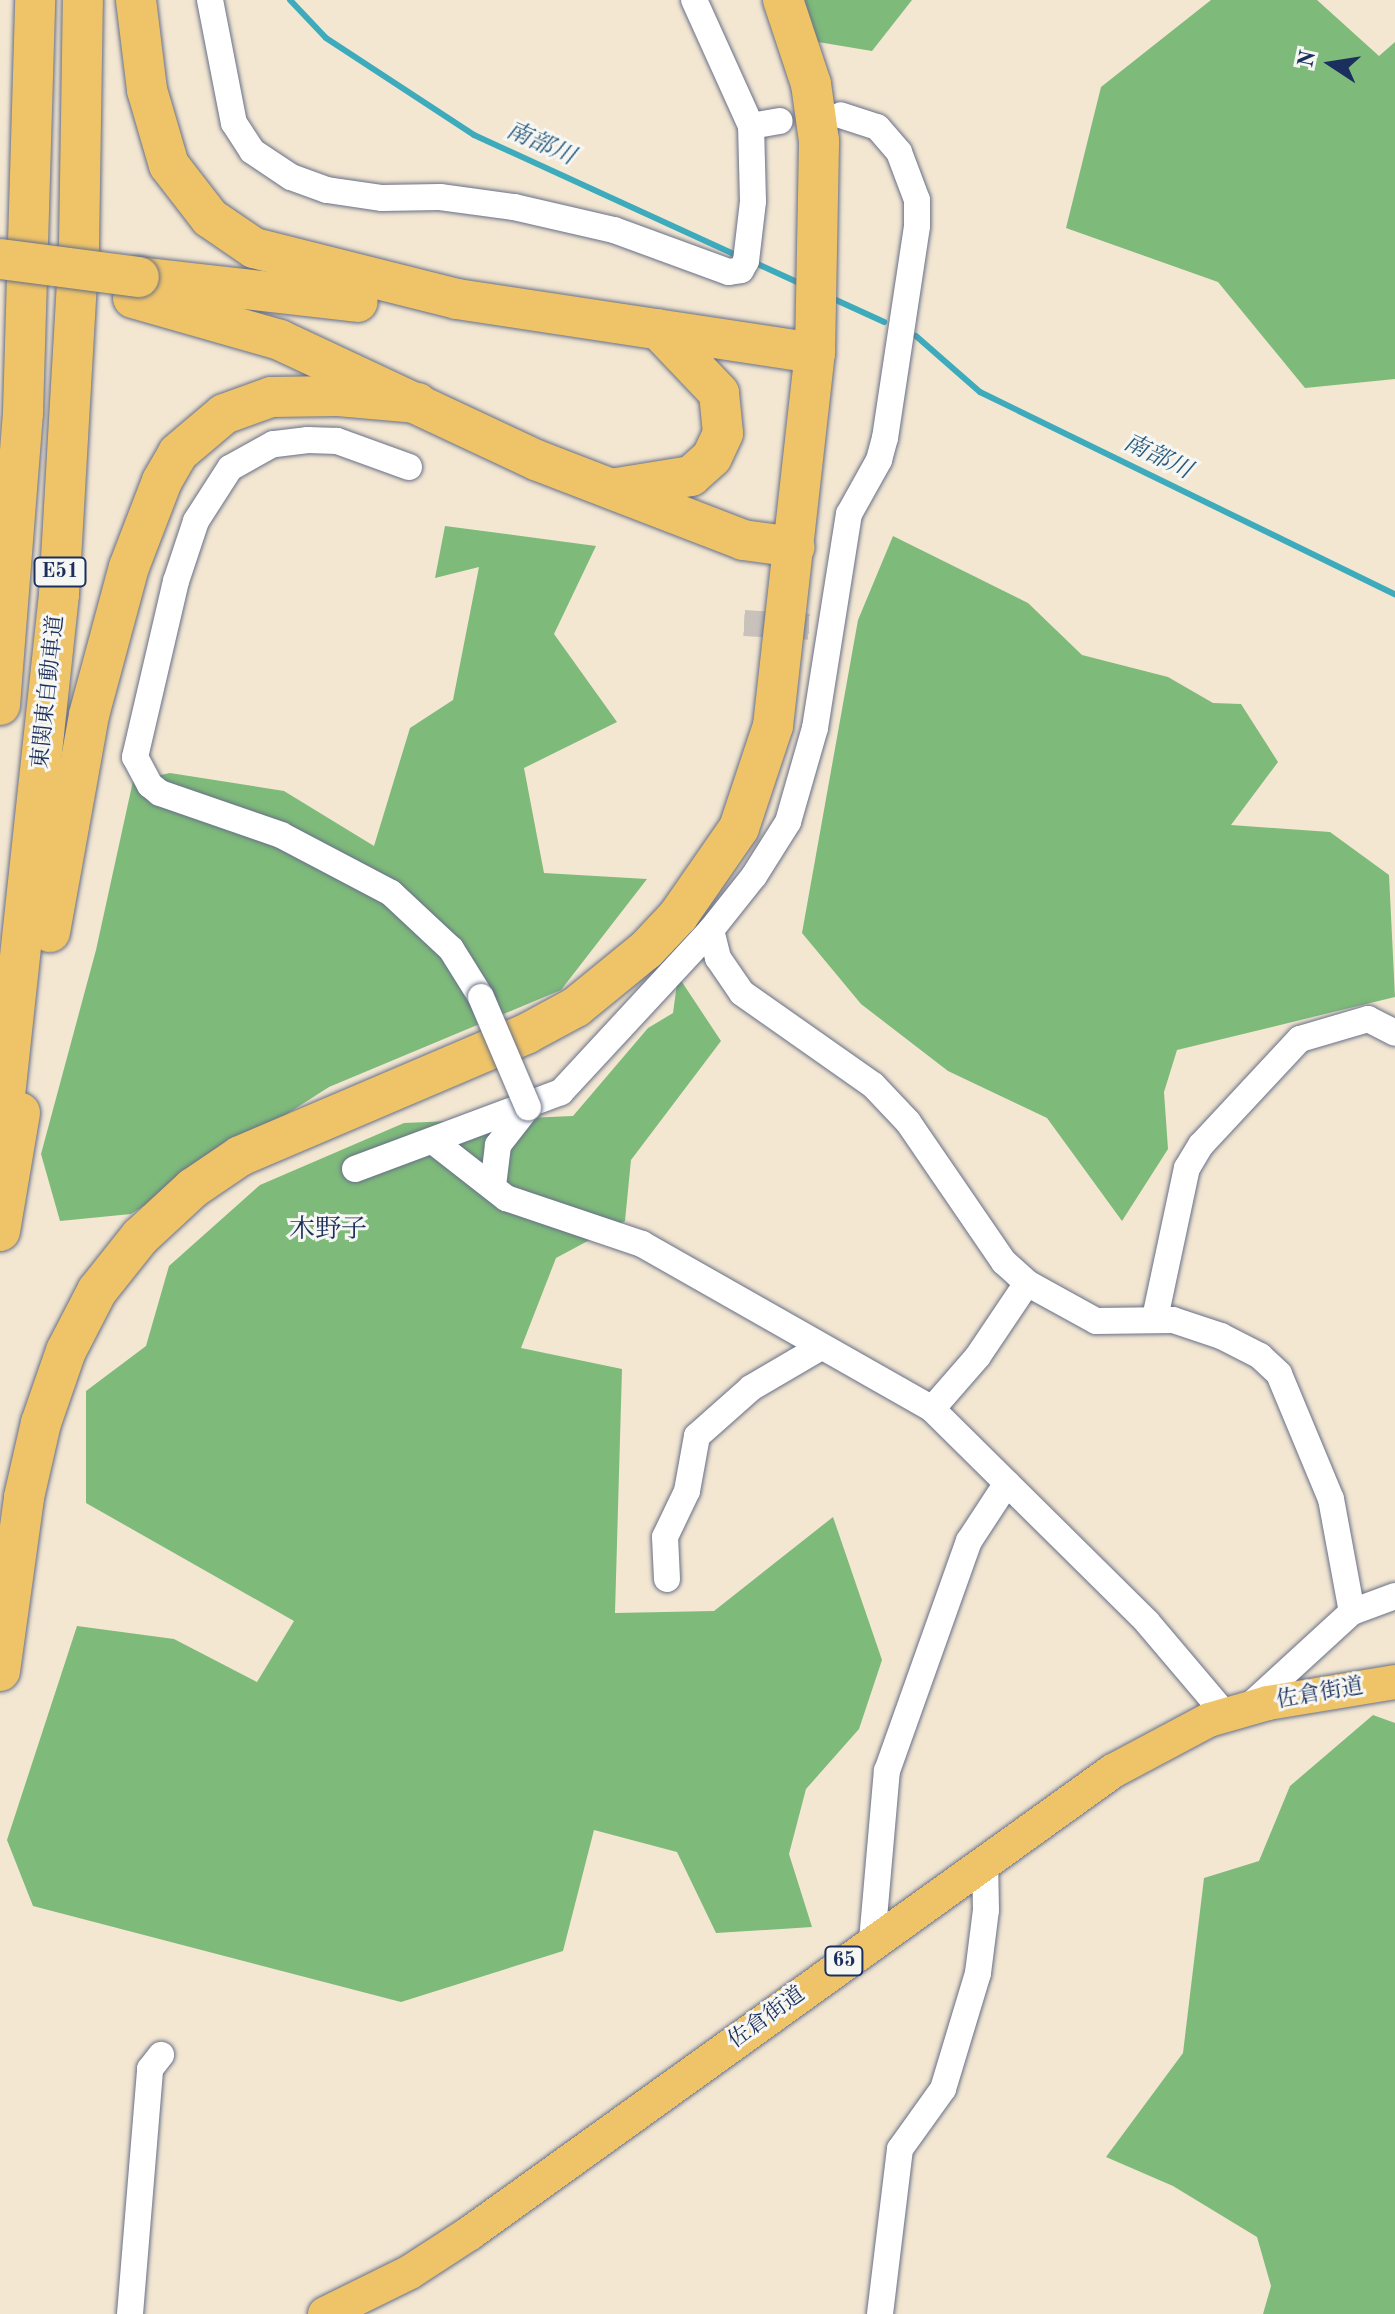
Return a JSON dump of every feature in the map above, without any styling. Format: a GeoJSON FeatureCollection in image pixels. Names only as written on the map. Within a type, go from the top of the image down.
{"type":"FeatureCollection","features":[{"type":"Feature","properties":{"kind":"highway","name":"E51"},"geometry":{"type":"LineString","coordinates":[[0,705],[23,412],[35,0]]}},
{"type":"Feature","properties":{"kind":"highway","name":"東関東自動車道"},"geometry":{"type":"LineString","coordinates":[[0,1142],[59,594],[79,247],[83,0]]}},
{"type":"Feature","properties":{"kind":"highway"},"geometry":{"type":"LineString","coordinates":[[136,0],[160,143],[180,185],[231,236],[277,257],[457,299],[815,353]]}},
{"type":"Feature","properties":{"kind":"highway"},"geometry":{"type":"LineString","coordinates":[[0,1671],[24,1497],[41,1423],[66,1351],[97,1291],[140,1237],[193,1188],[240,1156],[526,1034],[576,1007],[646,950],[711,874],[739,828],[758,782],[773,726],[815,353],[819,141],[811,84],[783,0]]}},
{"type":"Feature","properties":{"kind":"highway"},"geometry":{"type":"LineString","coordinates":[[0,386],[12,331],[34,91]]}},
{"type":"Feature","properties":{"kind":"highway"},"geometry":{"type":"LineString","coordinates":[[0,259],[136,288],[280,340],[610,489],[743,540],[795,547]]}},
{"type":"Feature","properties":{"kind":"highway"},"geometry":{"type":"LineString","coordinates":[[0,280],[136,288],[291,291],[385,307],[457,299]]}},
{"type":"Feature","properties":{"kind":"highway"},"geometry":{"type":"LineString","coordinates":[[610,489],[691,476],[712,457],[723,433],[719,393],[658,329]]}},
{"type":"Feature","properties":{"kind":"highway"},"geometry":{"type":"LineString","coordinates":[[0,1231],[89,715],[129,567],[162,481],[200,432],[257,400],[302,395],[418,403]]}},
{"type":"Feature","properties":{"kind":"main road","name":"佐倉街道"},"geometry":{"type":"LineString","coordinates":[[325,2314],[373,2293],[470,2233],[985,1859],[1113,1771],[1235,1712],[1395,1682]]}},
{"type":"Feature","properties":{"kind":"street"},"geometry":{"type":"LineString","coordinates":[[210,0],[234,123],[252,151],[291,177],[327,190],[514,207],[614,230],[729,272],[741,270],[746,261],[753,201],[751,126],[694,0]]}},
{"type":"Feature","properties":{"kind":"street"},"geometry":{"type":"LineString","coordinates":[[355,1169],[528,1107],[561,1092],[711,930],[772,850],[801,785],[815,728],[849,514],[879,460],[885,438],[917,200],[911,176],[887,138],[861,119],[841,115]]}},
{"type":"Feature","properties":{"kind":"street"},"geometry":{"type":"LineString","coordinates":[[751,126],[780,121]]}},
{"type":"Feature","properties":{"kind":"street"},"geometry":{"type":"LineString","coordinates":[[409,467],[337,441],[308,440],[273,444],[230,468],[196,521],[176,581],[135,757],[150,785],[160,793],[281,835],[391,893],[451,949],[481,997],[528,1107]]}},
{"type":"Feature","properties":{"kind":"street"},"geometry":{"type":"LineString","coordinates":[[711,930],[718,958],[742,993],[873,1085],[908,1122],[1004,1262],[1027,1283],[1096,1321],[1118,1324],[1155,1318],[1221,1336],[1260,1356],[1279,1374],[1331,1499],[1352,1612]]}},
{"type":"Feature","properties":{"kind":"street"},"geometry":{"type":"LineString","coordinates":[[1155,1318],[1187,1168],[1201,1145],[1300,1039],[1368,1019],[1395,1033]]}},
{"type":"Feature","properties":{"kind":"street"},"geometry":{"type":"LineString","coordinates":[[493,1186],[498,1145],[528,1107]]}},
{"type":"Feature","properties":{"kind":"street"},"geometry":{"type":"LineString","coordinates":[[433,1141],[522,1206],[642,1244],[932,1409],[1235,1712],[1352,1612],[1395,1596]]}},
{"type":"Feature","properties":{"kind":"street"},"geometry":{"type":"LineString","coordinates":[[932,1409],[978,1356],[1027,1283]]}},
{"type":"Feature","properties":{"kind":"street"},"geometry":{"type":"LineString","coordinates":[[667,1579],[665,1537],[687,1491],[697,1436],[751,1388],[821,1347]]}},
{"type":"Feature","properties":{"kind":"street"},"geometry":{"type":"LineString","coordinates":[[872,1941],[887,1771],[969,1541],[1007,1483]]}},
{"type":"Feature","properties":{"kind":"street"},"geometry":{"type":"LineString","coordinates":[[880,2314],[900,2149],[943,2089],[978,1973],[985,1859]]}},
{"type":"Feature","properties":{"kind":"street"},"geometry":{"type":"LineString","coordinates":[[130,2314],[150,2069],[161,2055]]}},
{"type":"Feature","properties":{"kind":"green space"},"geometry":{"type":"Polygon","coordinates":[[[790,0],[912,0],[872,51],[812,41],[790,0]]]}},
{"type":"Feature","properties":{"kind":"green space"},"geometry":{"type":"Polygon","coordinates":[[[1211,0],[1317,0],[1379,56],[1395,42],[1395,379],[1305,388],[1218,282],[1066,228],[1101,87],[1211,0]]]}},
{"type":"Feature","properties":{"kind":"green space"},"geometry":{"type":"Polygon","coordinates":[[[445,526],[596,546],[554,634],[617,722],[524,768],[544,873],[647,879],[561,990],[329,1087],[131,1214],[60,1221],[41,1154],[96,950],[133,781],[170,773],[284,791],[374,846],[410,728],[453,700],[479,567],[435,578],[445,526]]]}},
{"type":"Feature","properties":{"kind":"green space"},"geometry":{"type":"Polygon","coordinates":[[[893,536],[1028,603],[1082,655],[1168,677],[1213,703],[1241,704],[1278,762],[1231,825],[1330,832],[1389,875],[1395,997],[1177,1050],[1164,1092],[1168,1149],[1122,1221],[1047,1118],[948,1071],[861,1004],[802,933],[858,620],[893,536]]]}},
{"type":"Feature","properties":{"kind":"green space"},"geometry":{"type":"Polygon","coordinates":[[[678,976],[721,1041],[631,1160],[625,1221],[556,1258],[521,1348],[622,1369],[615,1613],[714,1611],[833,1517],[882,1660],[859,1729],[806,1789],[789,1854],[812,1927],[716,1933],[677,1852],[594,1830],[563,1951],[401,2002],[33,1906],[7,1840],[77,1626],[174,1639],[257,1682],[294,1621],[86,1503],[86,1391],[146,1346],[169,1266],[260,1185],[404,1123],[573,1116],[648,1028],[673,1013],[678,976]]]}},
{"type":"Feature","properties":{"kind":"green space"},"geometry":{"type":"Polygon","coordinates":[[[1373,1715],[1395,1723],[1395,2314],[1263,2314],[1271,2286],[1257,2237],[1173,2186],[1106,2157],[1183,2053],[1204,1878],[1259,1861],[1290,1786],[1373,1715]]]}},
{"type":"Feature","properties":{"kind":"waterway","name":"南部川"},"geometry":{"type":"LineString","coordinates":[[290,0],[326,38],[474,135],[741,257]]}},
{"type":"Feature","properties":{"kind":"waterway","name":"南部川"},"geometry":{"type":"LineString","coordinates":[[751,261],[799,283]]}},
{"type":"Feature","properties":{"kind":"waterway","name":"南部川"},"geometry":{"type":"LineString","coordinates":[[836,300],[884,322]]}},
{"type":"Feature","properties":{"kind":"waterway","name":"南部川"},"geometry":{"type":"LineString","coordinates":[[916,336],[980,392],[1395,594]]}},
{"type":"Feature","properties":{"kind":"tunnel"},"geometry":{"type":"LineString","coordinates":[[744,623],[831,628]]}},
{"type":"Feature","properties":{"kind":"district","name":"木野子"},"geometry":{"type":"Point","coordinates":[328,1231]}}]}
